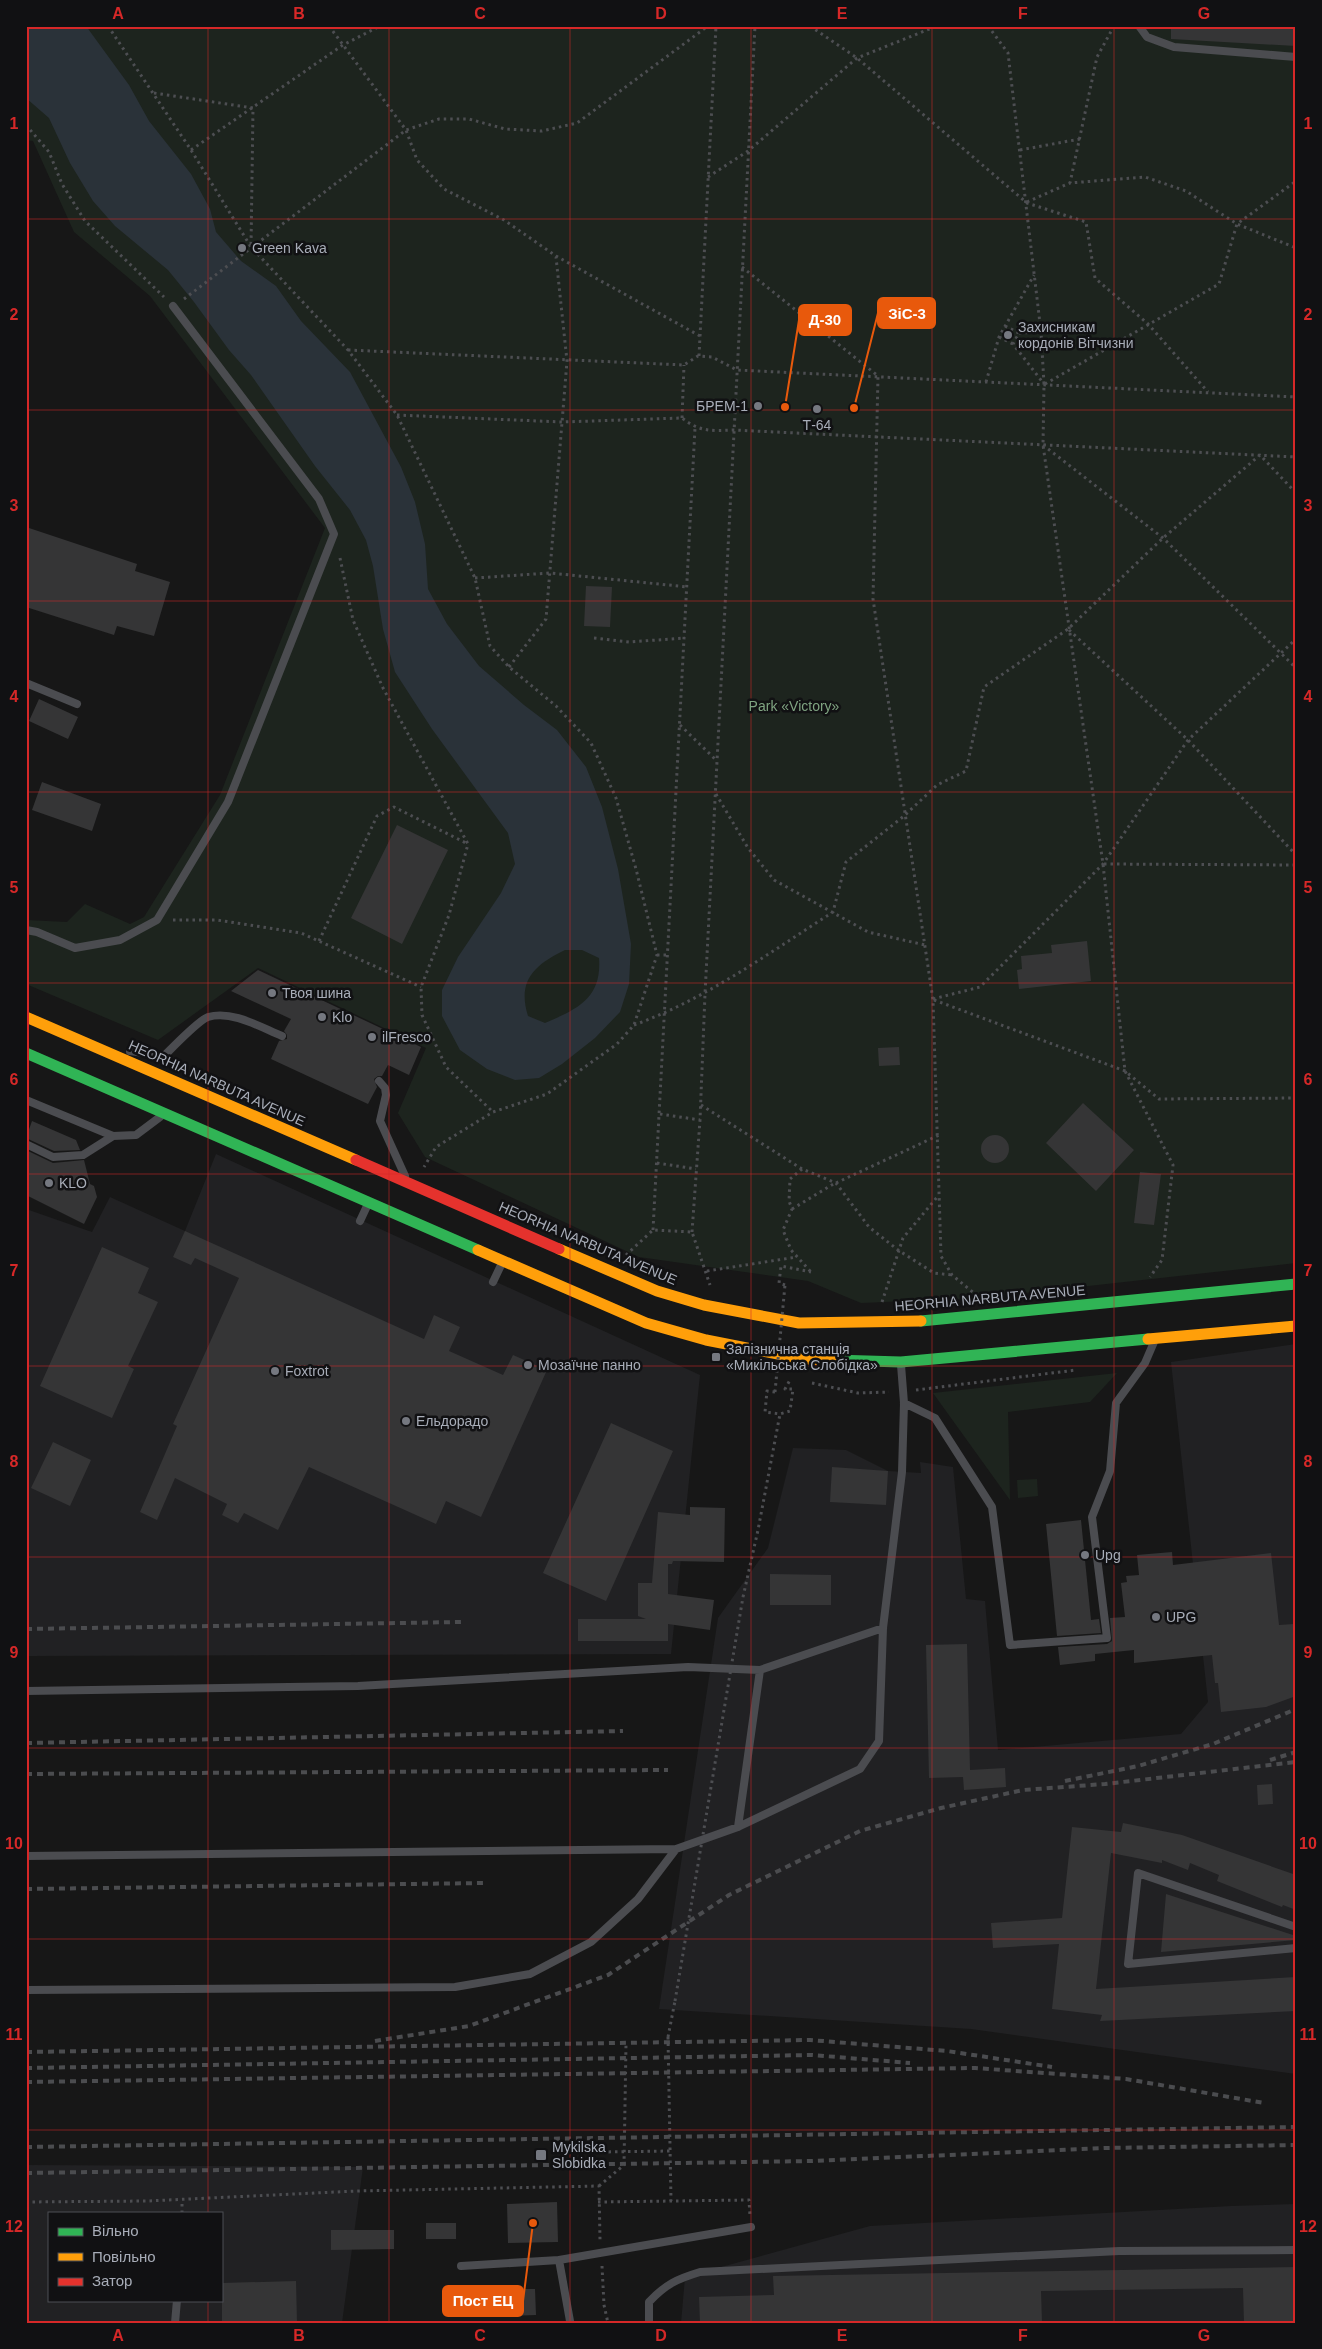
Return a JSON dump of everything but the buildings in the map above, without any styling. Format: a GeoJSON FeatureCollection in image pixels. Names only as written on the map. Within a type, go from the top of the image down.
{"type":"FeatureCollection","features":[{"type":"Feature","properties":{"kind":"main road","name":"HEORHIA NARBUTA AVENUE"},"geometry":{"type":"LineString","coordinates":[[26,1017],[657,1291],[704,1305],[799,1323],[913,1322],[1296,1284]]}},
{"type":"Feature","properties":{"kind":"main road"},"geometry":{"type":"LineString","coordinates":[[26,1053],[646,1323],[706,1340],[803,1359],[901,1362],[1296,1326]]}},
{"type":"Feature","properties":{"kind":"lane"},"geometry":{"type":"LineString","coordinates":[[1139,26],[1147,37],[1174,47],[1296,57]]}},
{"type":"Feature","properties":{"kind":"lane"},"geometry":{"type":"LineString","coordinates":[[26,930],[37,932],[75,948],[120,940],[157,920],[228,802],[334,534],[319,499],[173,306]]}},
{"type":"Feature","properties":{"kind":"lane"},"geometry":{"type":"LineString","coordinates":[[26,683],[77,704]]}},
{"type":"Feature","properties":{"kind":"lane"},"geometry":{"type":"LineString","coordinates":[[106,1052],[124,1050],[164,1056],[206,1018],[226,1015],[282,1036]]}},
{"type":"Feature","properties":{"kind":"lane"},"geometry":{"type":"LineString","coordinates":[[379,1081],[386,1088],[380,1121],[408,1183]]}},
{"type":"Feature","properties":{"kind":"lane"},"geometry":{"type":"LineString","coordinates":[[26,1100],[113,1136],[136,1135],[160,1117],[173,1116]]}},
{"type":"Feature","properties":{"kind":"lane"},"geometry":{"type":"LineString","coordinates":[[26,1144],[53,1157],[83,1155],[113,1136]]}},
{"type":"Feature","properties":{"kind":"lane"},"geometry":{"type":"LineString","coordinates":[[360,1221],[368,1202]]}},
{"type":"Feature","properties":{"kind":"lane"},"geometry":{"type":"LineString","coordinates":[[493,1282],[504,1260]]}},
{"type":"Feature","properties":{"kind":"lane"},"geometry":{"type":"LineString","coordinates":[[904,1403],[935,1418],[992,1507],[1010,1645],[1107,1638],[1092,1518],[1110,1471],[1116,1403],[1145,1363],[1155,1339]]}},
{"type":"Feature","properties":{"kind":"lane"},"geometry":{"type":"LineString","coordinates":[[26,1856],[676,1849],[738,1827],[860,1769],[879,1741],[883,1628],[902,1472],[904,1403],[901,1362]]}},
{"type":"Feature","properties":{"kind":"lane"},"geometry":{"type":"LineString","coordinates":[[26,1691],[358,1686],[688,1667],[760,1670],[883,1628]]}},
{"type":"Feature","properties":{"kind":"lane"},"geometry":{"type":"LineString","coordinates":[[738,1827],[760,1670]]}},
{"type":"Feature","properties":{"kind":"lane"},"geometry":{"type":"LineString","coordinates":[[26,1990],[455,1987],[530,1974],[591,1942],[638,1899],[676,1849]]}},
{"type":"Feature","properties":{"kind":"lane"},"geometry":{"type":"LineString","coordinates":[[1296,1927],[1138,1873],[1128,1964],[1296,1948]]}},
{"type":"Feature","properties":{"kind":"lane"},"geometry":{"type":"LineString","coordinates":[[460,2266],[559,2260],[751,2227]]}},
{"type":"Feature","properties":{"kind":"lane"},"geometry":{"type":"LineString","coordinates":[[649,2323],[650,2302],[661,2290],[675,2280],[700,2272],[1119,2251],[1296,2250]]}},
{"type":"Feature","properties":{"kind":"lane"},"geometry":{"type":"LineString","coordinates":[[559,2260],[569,2322]]}},
{"type":"Feature","properties":{"kind":"lane"},"geometry":{"type":"LineString","coordinates":[[175,2323],[177,2302]]}},
{"type":"Feature","properties":{"kind":"path"},"geometry":{"type":"LineString","coordinates":[[108,26],[191,150],[251,247],[348,350],[398,415],[475,578],[490,646],[509,667],[556,706],[590,743],[616,798],[657,955],[634,1025],[617,1044],[547,1094],[493,1112],[436,1147],[427,1162]]}},
{"type":"Feature","properties":{"kind":"path"},"geometry":{"type":"LineString","coordinates":[[329,26],[406,130],[417,160],[444,189],[504,220],[556,256],[700,336]]}},
{"type":"Feature","properties":{"kind":"path"},"geometry":{"type":"LineString","coordinates":[[191,150],[343,45],[380,26]]}},
{"type":"Feature","properties":{"kind":"path"},"geometry":{"type":"LineString","coordinates":[[26,125],[49,152],[62,184],[85,221],[173,306],[406,130],[439,119],[469,119],[505,129],[542,131],[577,123],[708,26]]}},
{"type":"Feature","properties":{"kind":"path"},"geometry":{"type":"LineString","coordinates":[[698,356],[716,26]]}},
{"type":"Feature","properties":{"kind":"path"},"geometry":{"type":"LineString","coordinates":[[712,1292],[707,1271],[692,1232],[701,1104],[715,793],[755,26]]}},
{"type":"Feature","properties":{"kind":"path"},"geometry":{"type":"LineString","coordinates":[[810,26],[857,58],[1027,202],[1086,222],[1095,278],[1148,324],[1209,392]]}},
{"type":"Feature","properties":{"kind":"path"},"geometry":{"type":"LineString","coordinates":[[708,177],[748,151],[857,58],[937,26]]}},
{"type":"Feature","properties":{"kind":"path"},"geometry":{"type":"LineString","coordinates":[[988,26],[1008,53],[1041,332],[1044,384],[1043,445],[1068,629],[1104,864],[1125,1072],[1174,1165],[1162,1260],[1148,1279]]}},
{"type":"Feature","properties":{"kind":"path"},"geometry":{"type":"LineString","coordinates":[[1070,183],[1097,57],[1114,26]]}},
{"type":"Feature","properties":{"kind":"path"},"geometry":{"type":"LineString","coordinates":[[154,93],[252,108]]}},
{"type":"Feature","properties":{"kind":"path"},"geometry":{"type":"LineString","coordinates":[[251,247],[252,108]]}},
{"type":"Feature","properties":{"kind":"path"},"geometry":{"type":"LineString","coordinates":[[1020,150],[1080,139]]}},
{"type":"Feature","properties":{"kind":"path"},"geometry":{"type":"LineString","coordinates":[[1027,202],[1070,183],[1145,177],[1186,192],[1237,224],[1296,248]]}},
{"type":"Feature","properties":{"kind":"path"},"geometry":{"type":"LineString","coordinates":[[1044,384],[1220,284],[1237,224],[1296,181]]}},
{"type":"Feature","properties":{"kind":"path"},"geometry":{"type":"LineString","coordinates":[[509,667],[546,619],[567,361],[556,256]]}},
{"type":"Feature","properties":{"kind":"path"},"geometry":{"type":"LineString","coordinates":[[742,267],[878,376]]}},
{"type":"Feature","properties":{"kind":"path"},"geometry":{"type":"LineString","coordinates":[[986,382],[999,337],[1035,275]]}},
{"type":"Feature","properties":{"kind":"path"},"geometry":{"type":"LineString","coordinates":[[1005,326],[1019,333],[1041,332]]}},
{"type":"Feature","properties":{"kind":"path"},"geometry":{"type":"LineString","coordinates":[[1012,344],[1019,333]]}},
{"type":"Feature","properties":{"kind":"path"},"geometry":{"type":"LineString","coordinates":[[999,337],[1012,344],[1044,384]]}},
{"type":"Feature","properties":{"kind":"path"},"geometry":{"type":"LineString","coordinates":[[348,350],[684,366],[698,356],[712,357],[737,370],[1296,397]]}},
{"type":"Feature","properties":{"kind":"path"},"geometry":{"type":"LineString","coordinates":[[682,418],[684,366]]}},
{"type":"Feature","properties":{"kind":"path"},"geometry":{"type":"LineString","coordinates":[[878,376],[872,599],[933,1000],[939,1135],[938,1196],[941,1256],[952,1275],[980,1298]]}},
{"type":"Feature","properties":{"kind":"path"},"geometry":{"type":"LineString","coordinates":[[398,415],[562,422],[682,418],[695,428],[712,431],[734,430],[1296,457]]}},
{"type":"Feature","properties":{"kind":"path"},"geometry":{"type":"LineString","coordinates":[[654,1230],[695,428]]}},
{"type":"Feature","properties":{"kind":"path"},"geometry":{"type":"LineString","coordinates":[[1043,445],[1163,538],[1296,668]]}},
{"type":"Feature","properties":{"kind":"path"},"geometry":{"type":"LineString","coordinates":[[1260,455],[1296,493]]}},
{"type":"Feature","properties":{"kind":"path"},"geometry":{"type":"LineString","coordinates":[[634,1025],[665,1014],[705,994],[833,912],[846,862],[904,816],[937,785],[966,772],[984,687],[1068,629],[1163,538],[1260,455]]}},
{"type":"Feature","properties":{"kind":"path"},"geometry":{"type":"LineString","coordinates":[[334,534],[353,620],[382,688],[468,844],[450,915],[420,987],[422,1015],[446,1067],[493,1112]]}},
{"type":"Feature","properties":{"kind":"path"},"geometry":{"type":"LineString","coordinates":[[475,578],[550,573],[688,587]]}},
{"type":"Feature","properties":{"kind":"path"},"geometry":{"type":"LineString","coordinates":[[1068,629],[1188,740],[1296,855]]}},
{"type":"Feature","properties":{"kind":"path"},"geometry":{"type":"LineString","coordinates":[[594,638],[629,642],[685,638]]}},
{"type":"Feature","properties":{"kind":"path"},"geometry":{"type":"LineString","coordinates":[[933,1000],[980,986],[1104,864],[1188,740],[1296,639]]}},
{"type":"Feature","properties":{"kind":"path"},"geometry":{"type":"LineString","coordinates":[[680,725],[717,761]]}},
{"type":"Feature","properties":{"kind":"path"},"geometry":{"type":"LineString","coordinates":[[715,793],[748,848],[774,880],[868,932],[925,945]]}},
{"type":"Feature","properties":{"kind":"path"},"geometry":{"type":"LineString","coordinates":[[319,941],[377,816],[394,807],[468,844]]}},
{"type":"Feature","properties":{"kind":"path"},"geometry":{"type":"LineString","coordinates":[[1104,864],[1296,865]]}},
{"type":"Feature","properties":{"kind":"path"},"geometry":{"type":"LineString","coordinates":[[157,920],[217,920],[301,934],[420,987]]}},
{"type":"Feature","properties":{"kind":"path"},"geometry":{"type":"LineString","coordinates":[[657,955],[668,955]]}},
{"type":"Feature","properties":{"kind":"path"},"geometry":{"type":"LineString","coordinates":[[933,1000],[1125,1072],[1158,1099],[1296,1098]]}},
{"type":"Feature","properties":{"kind":"path"},"geometry":{"type":"LineString","coordinates":[[701,1104],[802,1169],[835,1183],[869,1227],[898,1250],[934,1273],[952,1275]]}},
{"type":"Feature","properties":{"kind":"path"},"geometry":{"type":"LineString","coordinates":[[660,1114],[700,1120]]}},
{"type":"Feature","properties":{"kind":"path"},"geometry":{"type":"LineString","coordinates":[[785,1389],[794,1389],[790,1411],[780,1414],[765,1412],[767,1391],[775,1392],[785,1286],[779,1283],[781,1266],[811,1272],[791,1250],[783,1230],[792,1209],[835,1183],[939,1135]]}},
{"type":"Feature","properties":{"kind":"path"},"geometry":{"type":"LineString","coordinates":[[658,1163],[696,1169]]}},
{"type":"Feature","properties":{"kind":"path"},"geometry":{"type":"LineString","coordinates":[[792,1209],[789,1201],[790,1179],[802,1169]]}},
{"type":"Feature","properties":{"kind":"path"},"geometry":{"type":"LineString","coordinates":[[880,1310],[903,1238],[938,1196]]}},
{"type":"Feature","properties":{"kind":"path"},"geometry":{"type":"LineString","coordinates":[[620,1260],[654,1230],[692,1232]]}},
{"type":"Feature","properties":{"kind":"path"},"geometry":{"type":"LineString","coordinates":[[707,1271],[798,1257]]}},
{"type":"Feature","properties":{"kind":"path"},"geometry":{"type":"LineString","coordinates":[[671,2201],[668,2037],[743,1596],[758,1530],[780,1414]]}},
{"type":"Feature","properties":{"kind":"path"},"geometry":{"type":"LineString","coordinates":[[26,2202],[182,2200],[357,2191],[599,2186],[624,2165],[626,2044]]}},
{"type":"Feature","properties":{"kind":"path"},"geometry":{"type":"LineString","coordinates":[[602,2152],[670,2151]]}},
{"type":"Feature","properties":{"kind":"path"},"geometry":{"type":"LineString","coordinates":[[599,2186],[598,2202],[749,2200]]}},
{"type":"Feature","properties":{"kind":"path"},"geometry":{"type":"LineString","coordinates":[[182,2200],[182,2212]]}},
{"type":"Feature","properties":{"kind":"shaded area"},"geometry":{"type":"Polygon","coordinates":[[[26,26],[86,26],[129,85],[149,121],[191,174],[210,209],[216,232],[241,261],[276,286],[301,321],[350,372],[401,467],[415,502],[425,544],[428,589],[447,624],[479,666],[524,705],[557,730],[586,767],[602,807],[618,869],[631,944],[629,984],[620,1012],[595,1038],[562,1064],[539,1078],[515,1080],[487,1069],[460,1050],[442,1016],[442,990],[458,957],[501,893],[515,864],[508,833],[432,729],[395,672],[383,629],[373,566],[366,540],[350,510],[315,466],[251,375],[229,350],[194,302],[168,270],[115,226],[93,201],[70,163],[49,118],[26,98],[26,26]],[[565,950],[537,968],[527,984],[525,993],[528,1016],[545,1023],[568,1013],[586,1000],[596,983],[599,972],[599,958],[582,950],[565,950]]]}},
{"type":"Feature","properties":{"kind":"shaded area"},"geometry":{"type":"Polygon","coordinates":[[[216,1154],[700,1375],[671,1654],[26,1656],[26,1209],[92,1232],[110,1197],[185,1231],[216,1154]]]}},
{"type":"Feature","properties":{"kind":"shaded area"},"geometry":{"type":"Polygon","coordinates":[[[1296,1344],[1296,2074],[971,2029],[659,2009],[718,1618],[768,1548],[793,1448],[846,1450],[888,1471],[921,1473],[920,1462],[953,1467],[966,1599],[985,1601],[998,1750],[1181,1734],[1208,1702],[1171,1362],[1296,1344]]]}},
{"type":"Feature","properties":{"kind":"shaded area"},"geometry":{"type":"Polygon","coordinates":[[[26,2165],[363,2167],[342,2323],[26,2323],[26,2165]]]}},
{"type":"Feature","properties":{"kind":"shaded area"},"geometry":{"type":"Polygon","coordinates":[[[1296,2204],[1296,2323],[681,2323],[685,2277],[870,2226],[1296,2204]]]}},
{"type":"Feature","properties":{"kind":"green space","name":"Park «Victory»"},"geometry":{"type":"Polygon","coordinates":[[[26,26],[1296,26],[1296,1263],[980,1298],[861,1303],[808,1281],[639,1257],[425,1157],[398,1113],[426,1048],[258,968],[158,1040],[26,984],[26,920],[67,922],[85,904],[130,924],[144,917],[220,795],[325,528],[150,296],[74,232],[33,141],[26,140],[26,26]]]}},
{"type":"Feature","properties":{"kind":"green space"},"geometry":{"type":"Polygon","coordinates":[[[1117,1373],[1090,1402],[1008,1412],[1010,1500],[933,1393],[1117,1373]]]}},
{"type":"Feature","properties":{"kind":"green space"},"geometry":{"type":"Polygon","coordinates":[[[1037,1479],[1038,1496],[1018,1498],[1017,1480],[1037,1479]]]}},
{"type":"Feature","properties":{"kind":"railway"},"geometry":{"type":"LineString","coordinates":[[26,1629],[461,1622]]}},
{"type":"Feature","properties":{"kind":"railway"},"geometry":{"type":"LineString","coordinates":[[1065,1781],[1138,1766],[1213,1744],[1296,1709]]}},
{"type":"Feature","properties":{"kind":"railway"},"geometry":{"type":"LineString","coordinates":[[26,1743],[623,1731]]}},
{"type":"Feature","properties":{"kind":"railway"},"geometry":{"type":"LineString","coordinates":[[1270,1760],[1296,1752]]}},
{"type":"Feature","properties":{"kind":"railway"},"geometry":{"type":"LineString","coordinates":[[375,2041],[469,2026],[608,1975],[729,1895],[860,1831],[941,1808],[1023,1790],[1105,1784],[1296,1762]]}},
{"type":"Feature","properties":{"kind":"railway"},"geometry":{"type":"LineString","coordinates":[[26,1774],[668,1770]]}},
{"type":"Feature","properties":{"kind":"railway"},"geometry":{"type":"LineString","coordinates":[[26,1889],[486,1883]]}},
{"type":"Feature","properties":{"kind":"railway"},"geometry":{"type":"LineString","coordinates":[[26,2052],[810,2040],[947,2051],[1052,2067]]}},
{"type":"Feature","properties":{"kind":"railway"},"geometry":{"type":"LineString","coordinates":[[26,2068],[812,2055],[910,2063]]}},
{"type":"Feature","properties":{"kind":"railway"},"geometry":{"type":"LineString","coordinates":[[26,2082],[975,2068],[1126,2079],[1264,2103]]}},
{"type":"Feature","properties":{"kind":"railway"},"geometry":{"type":"LineString","coordinates":[[26,2147],[1296,2127]]}},
{"type":"Feature","properties":{"kind":"railway"},"geometry":{"type":"LineString","coordinates":[[26,2173],[812,2161],[1106,2148],[1296,2145]]}},
{"type":"Feature","properties":{"kind":"traffic: fast"},"geometry":{"type":"LineString","coordinates":[[26,1053],[478,1250]]}},
{"type":"Feature","properties":{"kind":"traffic: fast"},"geometry":{"type":"LineString","coordinates":[[921,1321],[1296,1284]]}},
{"type":"Feature","properties":{"kind":"traffic: fast"},"geometry":{"type":"LineString","coordinates":[[834,1360],[901,1362],[1148,1339]]}},
{"type":"Feature","properties":{"kind":"traffic: slow"},"geometry":{"type":"LineString","coordinates":[[26,1017],[356,1160]]}},
{"type":"Feature","properties":{"kind":"traffic: slow"},"geometry":{"type":"LineString","coordinates":[[559,1249],[657,1291],[704,1305],[799,1323],[921,1321]]}},
{"type":"Feature","properties":{"kind":"traffic: slow"},"geometry":{"type":"LineString","coordinates":[[478,1250],[646,1323],[706,1340],[803,1359],[834,1360]]}},
{"type":"Feature","properties":{"kind":"traffic: slow"},"geometry":{"type":"LineString","coordinates":[[1148,1339],[1296,1326]]}},
{"type":"Feature","properties":{"kind":"traffic: jam"},"geometry":{"type":"LineString","coordinates":[[356,1160],[559,1249]]}},
{"type":"Feature","properties":{"kind":"place","name":"Green Kava"},"geometry":{"type":"Point","coordinates":[242,248]}},
{"type":"Feature","properties":{"kind":"place","name":"Захисникам кордонів Вітчизни"},"geometry":{"type":"Point","coordinates":[1008,335]}},
{"type":"Feature","properties":{"kind":"place","name":"БРЕМ-1"},"geometry":{"type":"Point","coordinates":[758,406]}},
{"type":"Feature","properties":{"kind":"place","name":"Д-30"},"geometry":{"type":"Point","coordinates":[785,407]}},
{"type":"Feature","properties":{"kind":"place","name":"ЗіС-3"},"geometry":{"type":"Point","coordinates":[854,408]}},
{"type":"Feature","properties":{"kind":"place","name":"Т-64"},"geometry":{"type":"Point","coordinates":[817,409]}},
{"type":"Feature","properties":{"kind":"place","name":"Твоя шина"},"geometry":{"type":"Point","coordinates":[272,993]}},
{"type":"Feature","properties":{"kind":"place","name":"Klo"},"geometry":{"type":"Point","coordinates":[322,1017]}},
{"type":"Feature","properties":{"kind":"place","name":"ilFresco"},"geometry":{"type":"Point","coordinates":[372,1037]}},
{"type":"Feature","properties":{"kind":"place","name":"KLO"},"geometry":{"type":"Point","coordinates":[49,1183]}},
{"type":"Feature","properties":{"kind":"place","name":"Залізнична станція «Микільська Слобідка»"},"geometry":{"type":"Point","coordinates":[716,1357]}},
{"type":"Feature","properties":{"kind":"place","name":"Мозаїчне панно"},"geometry":{"type":"Point","coordinates":[528,1365]}},
{"type":"Feature","properties":{"kind":"place","name":"Foxtrot"},"geometry":{"type":"Point","coordinates":[275,1371]}},
{"type":"Feature","properties":{"kind":"place","name":"Ельдорадо"},"geometry":{"type":"Point","coordinates":[406,1421]}},
{"type":"Feature","properties":{"kind":"place","name":"Upg"},"geometry":{"type":"Point","coordinates":[1085,1555]}},
{"type":"Feature","properties":{"kind":"place","name":"UPG"},"geometry":{"type":"Point","coordinates":[1156,1617]}},
{"type":"Feature","properties":{"kind":"place","name":"Mykilska Slobidka"},"geometry":{"type":"Point","coordinates":[541,2155]}},
{"type":"Feature","properties":{"kind":"place","name":"Пост ЕЦ"},"geometry":{"type":"Point","coordinates":[533,2223]}}]}
